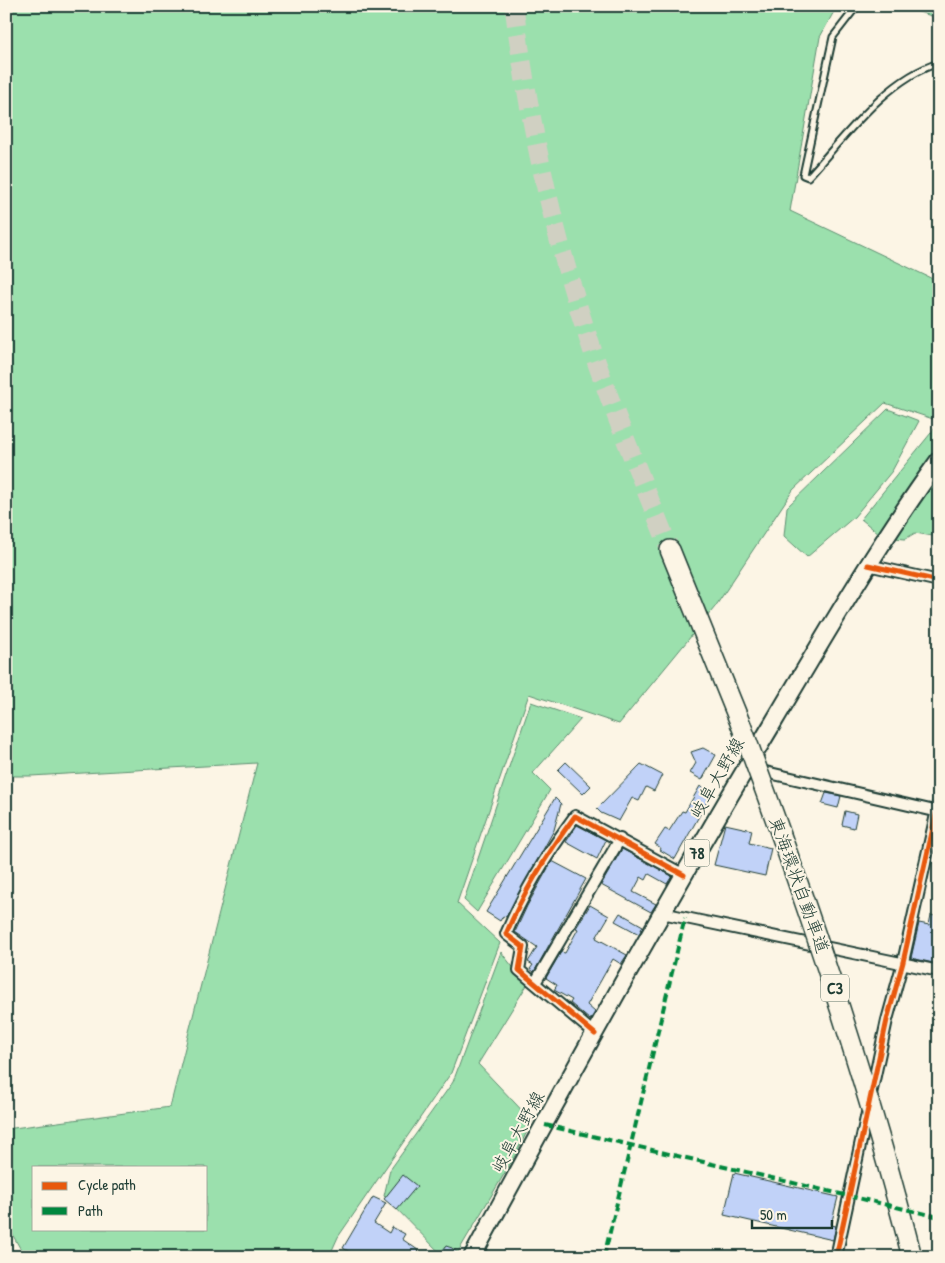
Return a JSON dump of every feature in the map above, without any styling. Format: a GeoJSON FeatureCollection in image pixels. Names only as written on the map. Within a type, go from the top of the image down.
{"type":"FeatureCollection","features":[{"type":"Feature","properties":{"kind":"highway","name":"東海環状自動車道"},"geometry":{"type":"LineString","coordinates":[[670,550],[741,725],[829,969],[864,1083],[912,1257]]}},
{"type":"Feature","properties":{"kind":"main road","name":"岐阜大野線"},"geometry":{"type":"LineString","coordinates":[[472,1257],[662,913],[746,767],[868,565],[939,460]]}},
{"type":"Feature","properties":{"kind":"street"},"geometry":{"type":"LineString","coordinates":[[868,565],[939,581]]}},
{"type":"Feature","properties":{"kind":"street"},"geometry":{"type":"LineString","coordinates":[[746,767],[938,809],[903,962],[887,1020],[836,1257]]}},
{"type":"Feature","properties":{"kind":"street"},"geometry":{"type":"LineString","coordinates":[[595,1034],[519,970],[523,947],[506,934],[518,904],[542,862],[575,816],[684,875]]}},
{"type":"Feature","properties":{"kind":"street"},"geometry":{"type":"LineString","coordinates":[[535,983],[620,839]]}},
{"type":"Feature","properties":{"kind":"street"},"geometry":{"type":"LineString","coordinates":[[662,913],[939,971]]}},
{"type":"Feature","properties":{"kind":"lane"},"geometry":{"type":"LineString","coordinates":[[857,6],[833,37],[803,175],[808,177],[880,100],[924,67],[939,63]]}},
{"type":"Feature","properties":{"kind":"green space"},"geometry":{"type":"Polygon","coordinates":[[[6,6],[837,6],[820,37],[790,211],[939,282],[939,421],[885,403],[793,490],[715,607],[619,724],[529,694],[457,903],[500,943],[451,1073],[338,1237],[329,1257],[25,1257],[6,1223],[6,1129],[170,1107],[257,763],[6,776],[6,6]]]}},
{"type":"Feature","properties":{"kind":"green space"},"geometry":{"type":"Polygon","coordinates":[[[899,6],[939,6],[939,19],[938,18],[899,6]]]}},
{"type":"Feature","properties":{"kind":"green space"},"geometry":{"type":"Polygon","coordinates":[[[888,409],[919,421],[892,471],[854,517],[807,557],[784,536],[787,507],[888,409]]]}},
{"type":"Feature","properties":{"kind":"green space"},"geometry":{"type":"Polygon","coordinates":[[[935,428],[939,430],[939,444],[878,533],[861,519],[935,428]]]}},
{"type":"Feature","properties":{"kind":"green space"},"geometry":{"type":"Polygon","coordinates":[[[939,474],[939,537],[915,533],[905,539],[894,538],[939,474]]]}},
{"type":"Feature","properties":{"kind":"green space"},"geometry":{"type":"Polygon","coordinates":[[[531,702],[581,719],[533,773],[550,790],[477,912],[464,900],[531,702]]]}},
{"type":"Feature","properties":{"kind":"green space"},"geometry":{"type":"Polygon","coordinates":[[[501,952],[527,985],[478,1064],[532,1121],[516,1154],[455,1257],[444,1257],[384,1196],[390,1170],[453,1082],[501,952]]]}},
{"type":"Feature","properties":{"kind":"building"},"geometry":{"type":"Polygon","coordinates":[[[703,748],[716,755],[702,780],[690,773],[696,763],[691,752],[703,748]]]}},
{"type":"Feature","properties":{"kind":"building"},"geometry":{"type":"Polygon","coordinates":[[[566,762],[591,786],[583,794],[558,770],[566,762]]]}},
{"type":"Feature","properties":{"kind":"building"},"geometry":{"type":"Polygon","coordinates":[[[641,764],[662,775],[654,791],[646,787],[639,801],[632,798],[619,821],[601,813],[597,809],[641,764]]]}},
{"type":"Feature","properties":{"kind":"building"},"geometry":{"type":"Polygon","coordinates":[[[700,786],[712,793],[675,859],[660,850],[661,848],[655,844],[665,829],[669,831],[682,811],[685,812],[700,786]]]}},
{"type":"Feature","properties":{"kind":"building"},"geometry":{"type":"Polygon","coordinates":[[[826,793],[841,796],[838,808],[822,804],[826,793]]]}},
{"type":"Feature","properties":{"kind":"building"},"geometry":{"type":"Polygon","coordinates":[[[555,798],[561,804],[554,830],[506,917],[503,916],[500,921],[486,912],[555,798]]]}},
{"type":"Feature","properties":{"kind":"building"},"geometry":{"type":"Polygon","coordinates":[[[845,811],[857,814],[854,828],[842,825],[845,811]]]}},
{"type":"Feature","properties":{"kind":"building"},"geometry":{"type":"Polygon","coordinates":[[[725,824],[752,830],[749,843],[771,848],[765,876],[714,865],[725,824]]]}},
{"type":"Feature","properties":{"kind":"building"},"geometry":{"type":"Polygon","coordinates":[[[577,825],[606,840],[597,859],[566,842],[577,825]]]}},
{"type":"Feature","properties":{"kind":"building"},"geometry":{"type":"Polygon","coordinates":[[[622,849],[672,876],[667,884],[649,874],[646,880],[641,877],[633,892],[656,904],[651,912],[601,885],[622,849]]]}},
{"type":"Feature","properties":{"kind":"building"},"geometry":{"type":"Polygon","coordinates":[[[552,861],[586,879],[534,972],[530,969],[533,965],[528,962],[537,947],[515,932],[552,861]]]}},
{"type":"Feature","properties":{"kind":"building"},"geometry":{"type":"Polygon","coordinates":[[[590,905],[609,916],[596,938],[627,955],[621,964],[613,959],[587,1005],[595,1012],[590,1020],[570,1003],[572,1000],[554,990],[557,985],[546,978],[561,952],[565,953],[578,929],[576,928],[590,905]]]}},
{"type":"Feature","properties":{"kind":"building"},"geometry":{"type":"Polygon","coordinates":[[[620,913],[643,926],[639,934],[615,921],[620,913]]]}},
{"type":"Feature","properties":{"kind":"building"},"geometry":{"type":"Polygon","coordinates":[[[931,915],[939,917],[938,964],[911,958],[919,923],[929,925],[931,915]]]}},
{"type":"Feature","properties":{"kind":"building"},"geometry":{"type":"Polygon","coordinates":[[[734,1173],[838,1197],[831,1225],[836,1226],[833,1240],[724,1215],[734,1173]]]}},
{"type":"Feature","properties":{"kind":"building"},"geometry":{"type":"Polygon","coordinates":[[[403,1175],[417,1186],[397,1210],[384,1199],[403,1175]]]}},
{"type":"Feature","properties":{"kind":"building"},"geometry":{"type":"Polygon","coordinates":[[[373,1197],[386,1203],[374,1223],[389,1233],[392,1227],[405,1234],[402,1239],[428,1257],[379,1257],[364,1253],[361,1257],[358,1257],[343,1248],[373,1197]]]}},
{"type":"Feature","properties":{"kind":"building"},"geometry":{"type":"Polygon","coordinates":[[[446,1246],[452,1248],[462,1257],[433,1257],[441,1253],[446,1246]]]}},
{"type":"Feature","properties":{"kind":"tunnel"},"geometry":{"type":"LineString","coordinates":[[514,6],[526,88],[542,170],[573,291],[605,386],[670,550]]}},
{"type":"Feature","properties":{"kind":"marked path"},"geometry":{"type":"LineString","coordinates":[[604,1257],[685,918]]}},
{"type":"Feature","properties":{"kind":"marked path"},"geometry":{"type":"LineString","coordinates":[[545,1125],[939,1217]]}},
{"type":"Feature","properties":{"kind":"cycle path"},"geometry":{"type":"LineString","coordinates":[[868,565],[939,581]]}},
{"type":"Feature","properties":{"kind":"cycle path"},"geometry":{"type":"LineString","coordinates":[[836,1257],[887,1020],[903,962],[939,801]]}},
{"type":"Feature","properties":{"kind":"cycle path"},"geometry":{"type":"LineString","coordinates":[[595,1034],[519,970],[523,947],[506,934],[528,888],[575,816],[684,875]]}}]}
